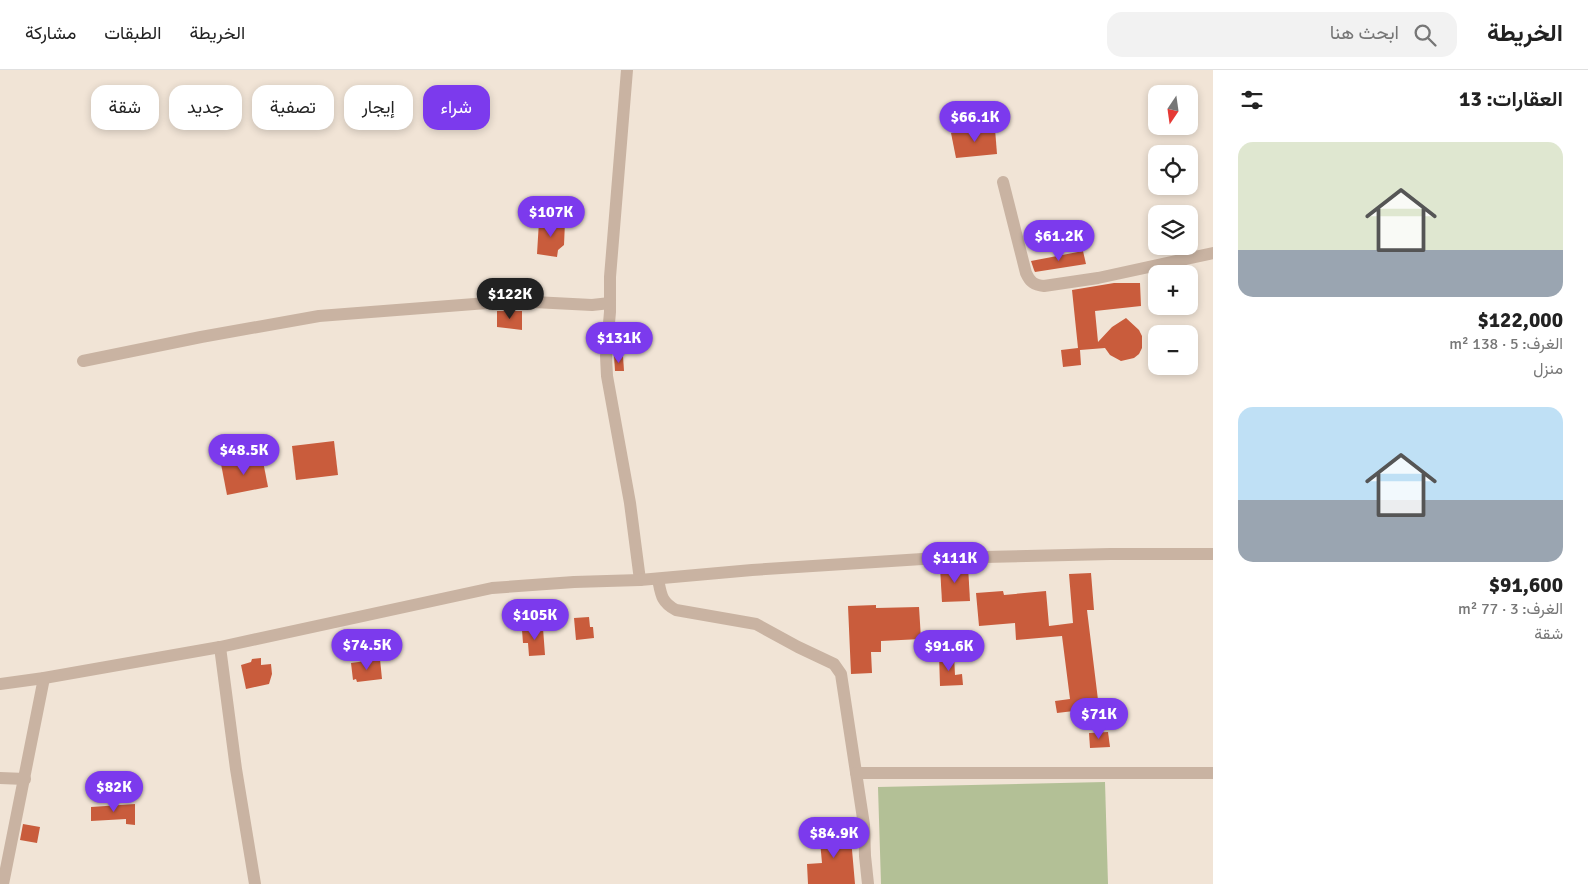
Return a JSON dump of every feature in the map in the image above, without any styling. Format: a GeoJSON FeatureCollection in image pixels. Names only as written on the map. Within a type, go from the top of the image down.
{"type":"FeatureCollection","features":[{"type":"Feature","properties":{"kind":"street"},"geometry":{"type":"LineString","coordinates":[[627,70],[610,277],[606,356],[607,376],[632,519],[640,580]]}},
{"type":"Feature","properties":{"kind":"street"},"geometry":{"type":"LineString","coordinates":[[1003,182],[1026,273],[1029,280],[1037,285],[1044,286],[1098,278],[1213,253]]}},
{"type":"Feature","properties":{"kind":"street"},"geometry":{"type":"LineString","coordinates":[[83,361],[318,316],[514,301],[592,305],[610,303]]}},
{"type":"Feature","properties":{"kind":"street"},"geometry":{"type":"LineString","coordinates":[[0,684],[220,647],[492,588],[574,582],[658,579],[938,558],[1213,554]]}},
{"type":"Feature","properties":{"kind":"street"},"geometry":{"type":"LineString","coordinates":[[658,579],[666,605],[676,610],[756,624],[834,664],[841,674],[864,825],[868,884]]}},
{"type":"Feature","properties":{"kind":"street"},"geometry":{"type":"LineString","coordinates":[[220,647],[254,884]]}},
{"type":"Feature","properties":{"kind":"street"},"geometry":{"type":"LineString","coordinates":[[4,884],[44,678]]}},
{"type":"Feature","properties":{"kind":"street"},"geometry":{"type":"LineString","coordinates":[[856,773],[1213,773]]}},
{"type":"Feature","properties":{"kind":"street"},"geometry":{"type":"LineString","coordinates":[[0,778],[25,778]]}},
{"type":"Feature","properties":{"kind":"green space"},"geometry":{"type":"Polygon","coordinates":[[[1105,782],[1108,884],[881,884],[878,787],[1105,782]]]}},
{"type":"Feature","properties":{"kind":"building"},"geometry":{"type":"Polygon","coordinates":[[[995,129],[997,154],[956,158],[951,133],[995,129]]]}},
{"type":"Feature","properties":{"kind":"building"},"geometry":{"type":"Polygon","coordinates":[[[539,221],[565,222],[564,245],[558,250],[557,257],[537,254],[539,221]]]}},
{"type":"Feature","properties":{"kind":"building"},"geometry":{"type":"Polygon","coordinates":[[[1083,251],[1086,264],[1035,272],[1031,261],[1083,251]]]}},
{"type":"Feature","properties":{"kind":"building"},"geometry":{"type":"Polygon","coordinates":[[[1114,283],[1140,283],[1141,306],[1095,311],[1098,342],[1112,327],[1126,318],[1139,330],[1142,336],[1142,348],[1139,354],[1134,358],[1121,361],[1110,355],[1105,348],[1080,350],[1081,365],[1063,367],[1061,350],[1078,348],[1072,290],[1114,283]]]}},
{"type":"Feature","properties":{"kind":"building"},"geometry":{"type":"Polygon","coordinates":[[[497,311],[522,311],[522,330],[497,327],[497,311]]]}},
{"type":"Feature","properties":{"kind":"building"},"geometry":{"type":"Polygon","coordinates":[[[614,356],[623,356],[624,371],[615,371],[614,356]]]}},
{"type":"Feature","properties":{"kind":"building"},"geometry":{"type":"Polygon","coordinates":[[[334,441],[338,475],[296,480],[292,446],[334,441]]]}},
{"type":"Feature","properties":{"kind":"building"},"geometry":{"type":"Polygon","coordinates":[[[262,456],[268,487],[227,495],[221,464],[262,456]]]}},
{"type":"Feature","properties":{"kind":"building"},"geometry":{"type":"Polygon","coordinates":[[[968,566],[970,601],[942,602],[940,567],[968,566]]]}},
{"type":"Feature","properties":{"kind":"building"},"geometry":{"type":"Polygon","coordinates":[[[1091,573],[1094,610],[1087,610],[1099,708],[1057,713],[1055,701],[1070,699],[1062,636],[1016,640],[1015,623],[979,626],[976,593],[1003,591],[1004,595],[1046,591],[1049,626],[1073,623],[1069,574],[1091,573]]]}},
{"type":"Feature","properties":{"kind":"building"},"geometry":{"type":"Polygon","coordinates":[[[876,605],[876,608],[919,607],[921,639],[881,641],[881,652],[871,652],[872,673],[851,674],[848,606],[876,605]]]}},
{"type":"Feature","properties":{"kind":"building"},"geometry":{"type":"Polygon","coordinates":[[[589,617],[590,627],[593,627],[594,638],[576,640],[574,618],[589,617]]]}},
{"type":"Feature","properties":{"kind":"building"},"geometry":{"type":"Polygon","coordinates":[[[543,628],[545,655],[529,656],[528,643],[523,643],[522,630],[543,628]]]}},
{"type":"Feature","properties":{"kind":"building"},"geometry":{"type":"Polygon","coordinates":[[[939,655],[954,655],[955,675],[962,674],[963,685],[940,686],[939,655]]]}},
{"type":"Feature","properties":{"kind":"building"},"geometry":{"type":"Polygon","coordinates":[[[261,658],[261,665],[271,664],[272,674],[269,684],[246,689],[241,665],[251,662],[252,659],[261,658]]]}},
{"type":"Feature","properties":{"kind":"building"},"geometry":{"type":"Polygon","coordinates":[[[380,659],[382,679],[357,682],[356,679],[353,680],[351,663],[380,659]]]}},
{"type":"Feature","properties":{"kind":"building"},"geometry":{"type":"Polygon","coordinates":[[[1108,732],[1110,747],[1090,748],[1089,733],[1108,732]]]}},
{"type":"Feature","properties":{"kind":"building"},"geometry":{"type":"Polygon","coordinates":[[[135,804],[135,825],[126,824],[126,819],[91,821],[91,807],[135,804]]]}},
{"type":"Feature","properties":{"kind":"building"},"geometry":{"type":"Polygon","coordinates":[[[23,824],[40,827],[37,843],[20,840],[23,824]]]}},
{"type":"Feature","properties":{"kind":"building"},"geometry":{"type":"Polygon","coordinates":[[[850,827],[855,884],[808,884],[807,864],[822,863],[819,830],[850,827]]]}}]}
